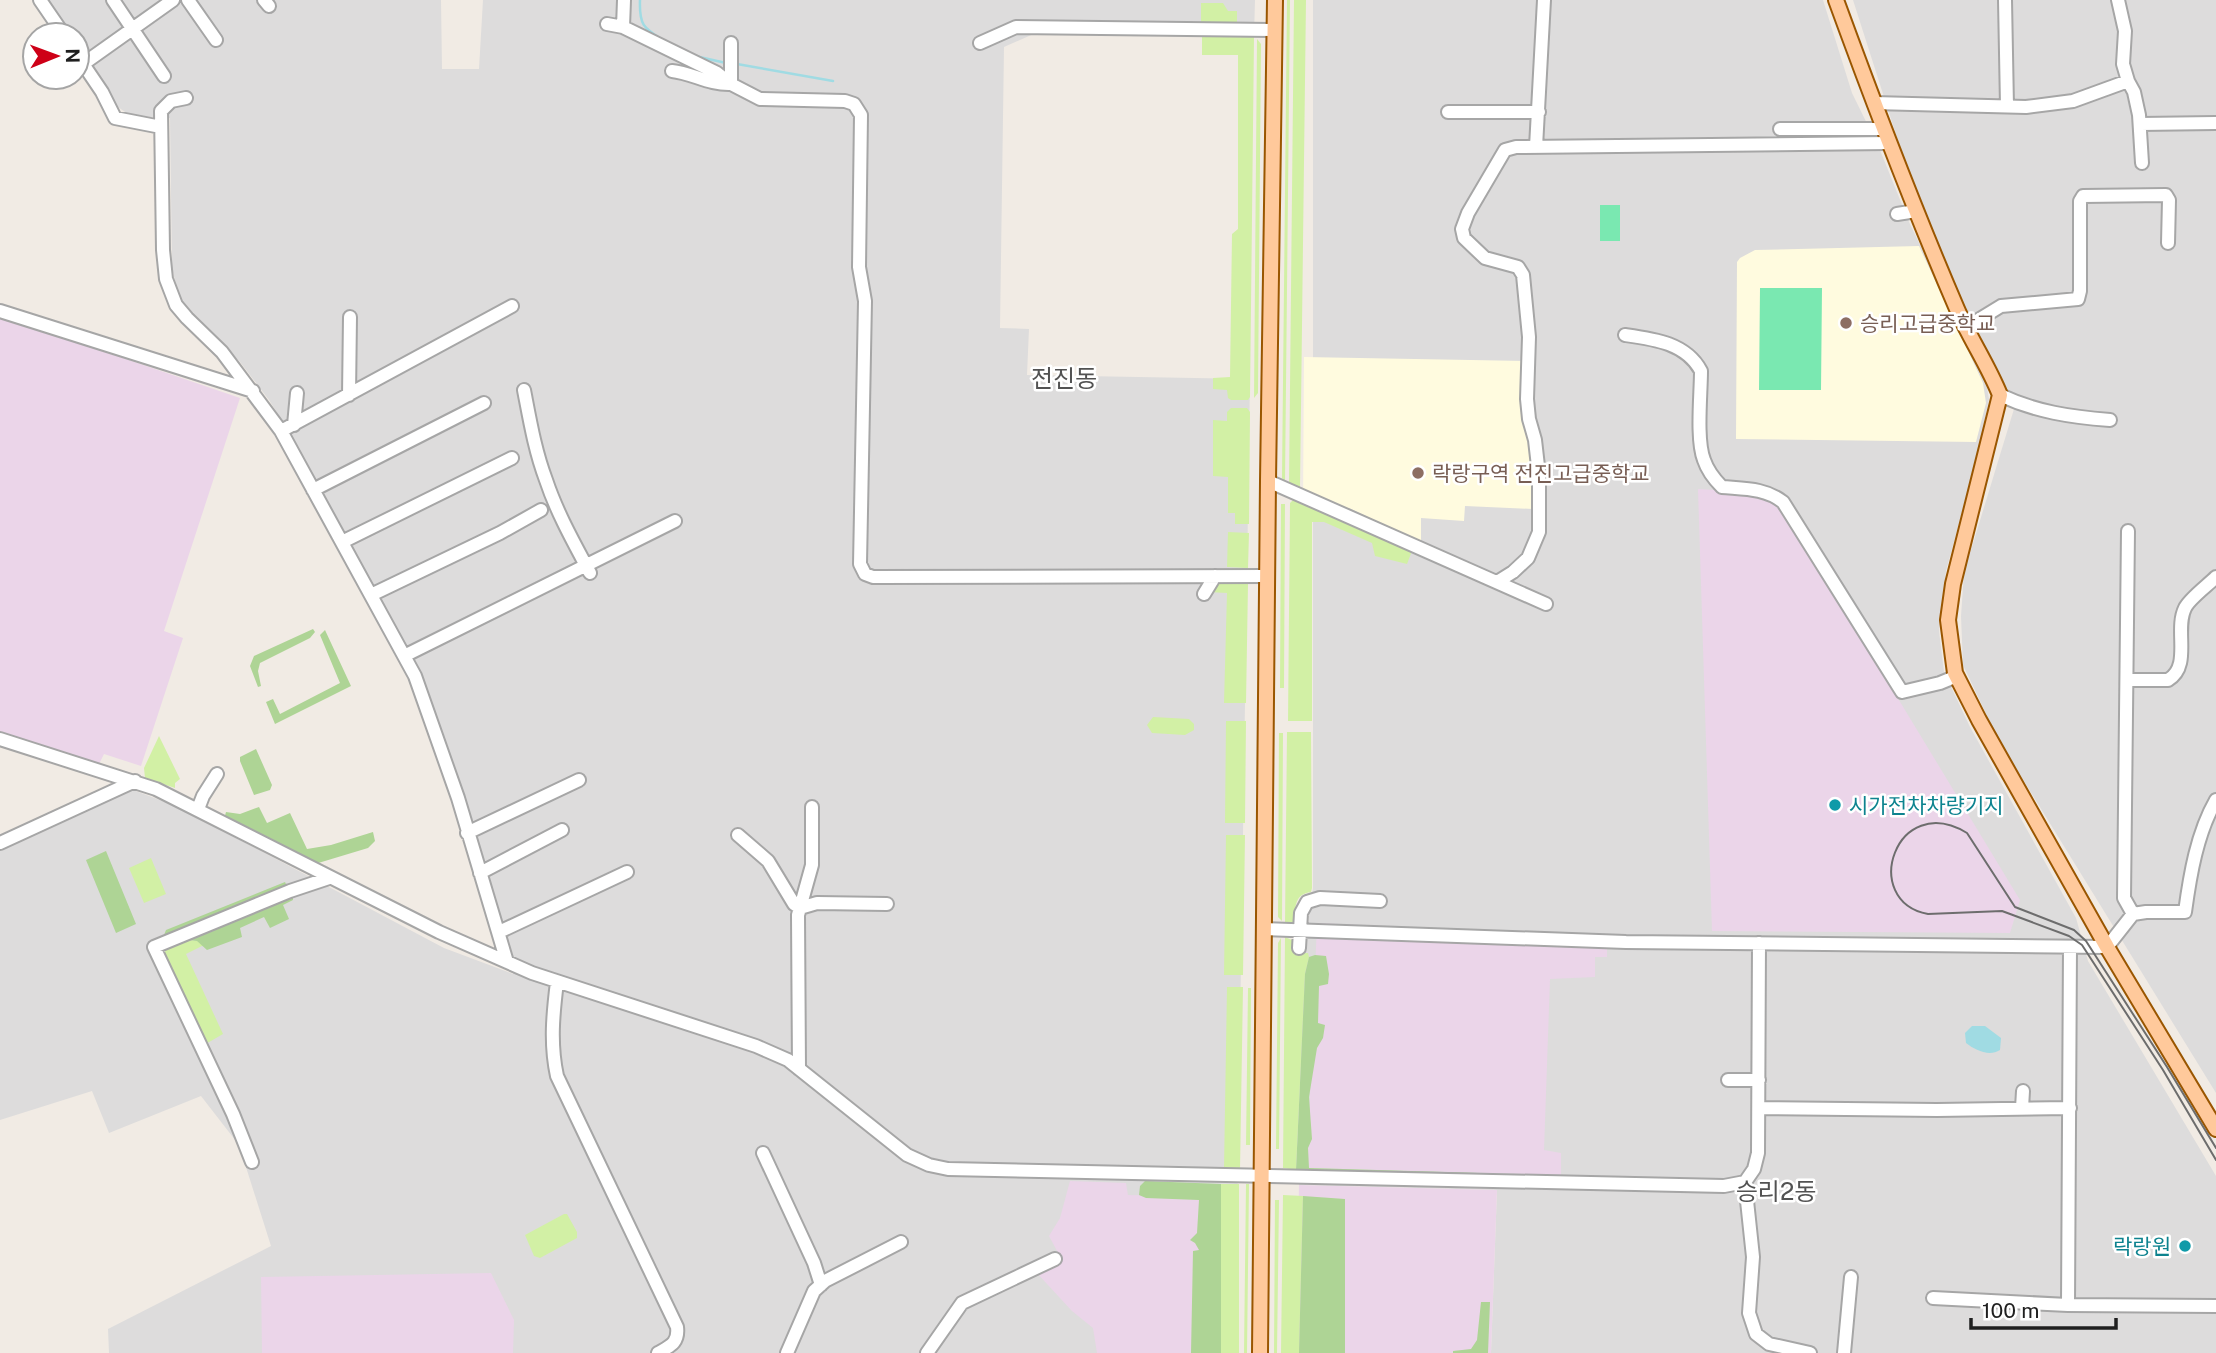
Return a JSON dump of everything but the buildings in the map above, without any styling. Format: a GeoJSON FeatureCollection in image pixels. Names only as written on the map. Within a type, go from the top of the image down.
{"type":"FeatureCollection","features":[{"type":"Feature","properties":{"kind":"main road"},"geometry":{"type":"LineString","coordinates":[[1260,1353],[1275,0]]}},
{"type":"Feature","properties":{"kind":"main road"},"geometry":{"type":"LineString","coordinates":[[1836,0],[1916,211],[1965,328],[1991,373],[2000,395],[1953,584],[1948,620],[1951,653],[1957,676],[2107,947],[2216,1129]]}},
{"type":"Feature","properties":{"kind":"street"},"geometry":{"type":"LineString","coordinates":[[40,0],[54,21]]}},
{"type":"Feature","properties":{"kind":"street"},"geometry":{"type":"LineString","coordinates":[[113,0],[164,76]]}},
{"type":"Feature","properties":{"kind":"street"},"geometry":{"type":"LineString","coordinates":[[91,52],[173,0]]}},
{"type":"Feature","properties":{"kind":"street"},"geometry":{"type":"LineString","coordinates":[[188,0],[216,40]]}},
{"type":"Feature","properties":{"kind":"street"},"geometry":{"type":"LineString","coordinates":[[623,27],[624,0]]}},
{"type":"Feature","properties":{"kind":"street"},"geometry":{"type":"LineString","coordinates":[[1536,148],[1545,0]]}},
{"type":"Feature","properties":{"kind":"street"},"geometry":{"type":"LineString","coordinates":[[2005,0],[2007,106]]}},
{"type":"Feature","properties":{"kind":"street"},"geometry":{"type":"LineString","coordinates":[[2118,0],[2125,31],[2123,64],[2134,92],[2140,124],[2142,163]]}},
{"type":"Feature","properties":{"kind":"street"},"geometry":{"type":"LineString","coordinates":[[607,24],[623,27],[717,73],[730,84],[760,99],[845,102],[854,104],[862,115],[859,267],[865,301],[860,565],[865,574],[873,577],[1267,576]]}},
{"type":"Feature","properties":{"kind":"street"},"geometry":{"type":"LineString","coordinates":[[980,43],[1016,27],[1275,30]]}},
{"type":"Feature","properties":{"kind":"street"},"geometry":{"type":"LineString","coordinates":[[730,84],[731,43]]}},
{"type":"Feature","properties":{"kind":"street"},"geometry":{"type":"LineString","coordinates":[[672,71],[718,84],[730,84]]}},
{"type":"Feature","properties":{"kind":"street"},"geometry":{"type":"LineString","coordinates":[[91,76],[115,118],[161,127]]}},
{"type":"Feature","properties":{"kind":"street"},"geometry":{"type":"LineString","coordinates":[[1874,103],[2026,107],[2073,101],[2128,81]]}},
{"type":"Feature","properties":{"kind":"street"},"geometry":{"type":"LineString","coordinates":[[186,98],[171,101],[162,111],[163,250],[166,279],[176,305],[222,352],[281,432],[415,676],[458,798],[507,962]]}},
{"type":"Feature","properties":{"kind":"street"},"geometry":{"type":"LineString","coordinates":[[1448,112],[1539,112]]}},
{"type":"Feature","properties":{"kind":"street"},"geometry":{"type":"LineString","coordinates":[[2140,124],[2216,123]]}},
{"type":"Feature","properties":{"kind":"street"},"geometry":{"type":"LineString","coordinates":[[1780,130],[1884,129]]}},
{"type":"Feature","properties":{"kind":"street"},"geometry":{"type":"LineString","coordinates":[[1497,582],[1528,558],[1539,532],[1539,475],[1527,399],[1528,314],[1524,303],[1523,275],[1518,267],[1485,258],[1464,238],[1462,229],[1468,213],[1505,150],[1889,143]]}},
{"type":"Feature","properties":{"kind":"street"},"geometry":{"type":"LineString","coordinates":[[1965,328],[2001,306],[2078,299],[2081,290],[2080,201],[2083,196],[2166,195],[2169,200],[2168,243]]}},
{"type":"Feature","properties":{"kind":"street"},"geometry":{"type":"LineString","coordinates":[[1897,214],[1916,211]]}},
{"type":"Feature","properties":{"kind":"street"},"geometry":{"type":"LineString","coordinates":[[281,432],[512,306]]}},
{"type":"Feature","properties":{"kind":"street"},"geometry":{"type":"LineString","coordinates":[[0,311],[253,391]]}},
{"type":"Feature","properties":{"kind":"street"},"geometry":{"type":"LineString","coordinates":[[349,395],[350,317]]}},
{"type":"Feature","properties":{"kind":"street"},"geometry":{"type":"LineString","coordinates":[[1625,335],[1656,339],[1678,347],[1696,363],[1701,372],[1701,447],[1704,461],[1716,481],[1722,487],[1772,494],[1783,502],[1900,694],[1957,676]]}},
{"type":"Feature","properties":{"kind":"street"},"geometry":{"type":"LineString","coordinates":[[524,390],[533,438],[546,481],[588,569]]}},
{"type":"Feature","properties":{"kind":"street"},"geometry":{"type":"LineString","coordinates":[[294,425],[297,393]]}},
{"type":"Feature","properties":{"kind":"street"},"geometry":{"type":"LineString","coordinates":[[2000,395],[2025,407],[2071,417],[2110,420]]}},
{"type":"Feature","properties":{"kind":"street"},"geometry":{"type":"LineString","coordinates":[[313,490],[484,403]]}},
{"type":"Feature","properties":{"kind":"street"},"geometry":{"type":"LineString","coordinates":[[342,542],[512,458]]}},
{"type":"Feature","properties":{"kind":"street"},"geometry":{"type":"LineString","coordinates":[[1268,481],[1546,604]]}},
{"type":"Feature","properties":{"kind":"street"},"geometry":{"type":"LineString","coordinates":[[371,595],[500,533],[541,510]]}},
{"type":"Feature","properties":{"kind":"street"},"geometry":{"type":"LineString","coordinates":[[404,656],[588,569],[675,521]]}},
{"type":"Feature","properties":{"kind":"street"},"geometry":{"type":"LineString","coordinates":[[2128,531],[2124,898],[2133,914]]}},
{"type":"Feature","properties":{"kind":"street"},"geometry":{"type":"LineString","coordinates":[[1204,594],[1215,576]]}},
{"type":"Feature","properties":{"kind":"street"},"geometry":{"type":"LineString","coordinates":[[2128,680],[2168,680],[2174,677],[2181,664],[2181,629],[2185,607],[2216,578]]}},
{"type":"Feature","properties":{"kind":"street"},"geometry":{"type":"LineString","coordinates":[[0,739],[135,781],[198,809],[439,932],[507,962],[557,982],[756,1046],[788,1059],[907,1155],[929,1165],[948,1169],[1724,1186],[1745,1182],[1754,1170],[1758,1153],[1759,943]]}},
{"type":"Feature","properties":{"kind":"street"},"geometry":{"type":"LineString","coordinates":[[198,809],[202,796],[217,774]]}},
{"type":"Feature","properties":{"kind":"street"},"geometry":{"type":"LineString","coordinates":[[467,833],[579,780]]}},
{"type":"Feature","properties":{"kind":"street"},"geometry":{"type":"LineString","coordinates":[[0,843],[135,781]]}},
{"type":"Feature","properties":{"kind":"street"},"geometry":{"type":"LineString","coordinates":[[1264,929],[1626,942],[2107,947],[2133,914],[2185,912],[2189,879],[2208,814],[2216,800]]}},
{"type":"Feature","properties":{"kind":"street"},"geometry":{"type":"LineString","coordinates":[[799,1069],[798,915],[812,865],[812,807]]}},
{"type":"Feature","properties":{"kind":"street"},"geometry":{"type":"LineString","coordinates":[[480,873],[562,830]]}},
{"type":"Feature","properties":{"kind":"street"},"geometry":{"type":"LineString","coordinates":[[738,835],[768,861],[794,904],[800,908]]}},
{"type":"Feature","properties":{"kind":"street"},"geometry":{"type":"LineString","coordinates":[[499,932],[627,872]]}},
{"type":"Feature","properties":{"kind":"street"},"geometry":{"type":"LineString","coordinates":[[252,1162],[209,1051],[154,947],[290,891],[329,878]]}},
{"type":"Feature","properties":{"kind":"street"},"geometry":{"type":"LineString","coordinates":[[1299,948],[1301,913],[1307,902],[1320,898],[1380,901]]}},
{"type":"Feature","properties":{"kind":"street"},"geometry":{"type":"LineString","coordinates":[[800,908],[817,903],[887,904]]}},
{"type":"Feature","properties":{"kind":"street"},"geometry":{"type":"LineString","coordinates":[[2068,1305],[2070,947]]}},
{"type":"Feature","properties":{"kind":"street"},"geometry":{"type":"LineString","coordinates":[[557,982],[551,1026],[557,1076],[677,1327],[675,1344],[667,1351]]}},
{"type":"Feature","properties":{"kind":"street"},"geometry":{"type":"LineString","coordinates":[[1728,1080],[1759,1080]]}},
{"type":"Feature","properties":{"kind":"street"},"geometry":{"type":"LineString","coordinates":[[2022,1108],[2023,1091]]}},
{"type":"Feature","properties":{"kind":"street"},"geometry":{"type":"LineString","coordinates":[[1759,1108],[2070,1108]]}},
{"type":"Feature","properties":{"kind":"street"},"geometry":{"type":"LineString","coordinates":[[763,1153],[814,1263],[821,1285]]}},
{"type":"Feature","properties":{"kind":"street"},"geometry":{"type":"LineString","coordinates":[[1745,1182],[1753,1257],[1749,1313],[1756,1334],[1769,1344],[1810,1353]]}},
{"type":"Feature","properties":{"kind":"street"},"geometry":{"type":"LineString","coordinates":[[787,1353],[814,1291],[901,1242]]}},
{"type":"Feature","properties":{"kind":"street"},"geometry":{"type":"LineString","coordinates":[[927,1353],[962,1303],[1055,1259]]}},
{"type":"Feature","properties":{"kind":"street"},"geometry":{"type":"LineString","coordinates":[[1843,1353],[1851,1277]]}},
{"type":"Feature","properties":{"kind":"street"},"geometry":{"type":"LineString","coordinates":[[1933,1298],[2068,1305],[2216,1306]]}},
{"type":"Feature","properties":{"kind":"shaded area"},"geometry":{"type":"Polygon","coordinates":[[[45,0],[441,0],[442,69],[479,69],[483,0],[1255,0],[1254,36],[1038,32],[1004,47],[1000,328],[1029,329],[1027,375],[1250,379],[1235,1353],[109,1353],[108,1329],[271,1246],[239,1145],[201,1096],[109,1133],[92,1091],[0,1120],[0,851],[133,790],[176,806],[444,948],[513,974],[512,955],[431,703],[291,435],[240,362],[180,302],[172,268],[170,118],[131,116],[115,105],[91,70],[91,21],[59,21],[45,0]]]}},
{"type":"Feature","properties":{"kind":"shaded area"},"geometry":{"type":"Polygon","coordinates":[[[1313,0],[1823,0],[1852,93],[1880,150],[1909,222],[1986,383],[1989,399],[1978,453],[1946,571],[1939,631],[1944,672],[1970,727],[2076,918],[2088,961],[2216,1176],[2216,1353],[1491,1353],[1497,1190],[1299,1185],[1302,964],[1313,888],[1313,0]]]}},
{"type":"Feature","properties":{"kind":"shaded area"},"geometry":{"type":"Polygon","coordinates":[[[1853,0],[2216,0],[2216,1093],[1998,739],[1963,665],[1961,616],[1964,573],[2014,409],[1965,307],[1907,169],[1853,0]]]}},
{"type":"Feature","properties":{"kind":"shaded area","name":"승리고급중학교"},"geometry":{"type":"Polygon","coordinates":[[[1919,246],[1983,383],[1986,403],[1976,442],[1736,439],[1737,262],[1740,258],[1755,250],[1919,246]]]}},
{"type":"Feature","properties":{"kind":"shaded area"},"geometry":{"type":"Polygon","coordinates":[[[0,316],[240,398],[164,631],[183,638],[141,766],[104,754],[99,764],[0,733],[0,316]]]}},
{"type":"Feature","properties":{"kind":"shaded area","name":"락랑구역 전진고급중학교"},"geometry":{"type":"Polygon","coordinates":[[[1304,357],[1532,361],[1533,509],[1465,506],[1464,521],[1421,518],[1421,542],[1349,508],[1303,509],[1304,357]]]}},
{"type":"Feature","properties":{"kind":"shaded area"},"geometry":{"type":"Polygon","coordinates":[[[1698,489],[1754,492],[1772,499],[1790,520],[2020,900],[2010,933],[1712,931],[1698,489]]]}},
{"type":"Feature","properties":{"kind":"shaded area"},"geometry":{"type":"Polygon","coordinates":[[[1317,923],[1607,937],[1607,957],[1595,957],[1595,977],[1550,979],[1544,1150],[1561,1153],[1561,1175],[1307,1168],[1317,923]]]}},
{"type":"Feature","properties":{"kind":"shaded area"},"geometry":{"type":"Polygon","coordinates":[[[1070,1181],[1126,1183],[1128,1195],[1206,1197],[1206,1353],[1097,1353],[1093,1328],[1072,1311],[1036,1272],[1062,1260],[1049,1236],[1060,1218],[1070,1181]]]}},
{"type":"Feature","properties":{"kind":"shaded area"},"geometry":{"type":"Polygon","coordinates":[[[1299,1185],[1497,1190],[1491,1353],[1296,1353],[1299,1185]]]}},
{"type":"Feature","properties":{"kind":"shaded area"},"geometry":{"type":"Polygon","coordinates":[[[491,1273],[514,1320],[513,1353],[262,1353],[261,1277],[491,1273]]]}},
{"type":"Feature","properties":{"kind":"green space"},"geometry":{"type":"Polygon","coordinates":[[[1287,0],[1290,0],[1285,482],[1282,478],[1287,0]]]}},
{"type":"Feature","properties":{"kind":"green space"},"geometry":{"type":"Polygon","coordinates":[[[1294,0],[1306,0],[1300,489],[1289,484],[1294,0]]]}},
{"type":"Feature","properties":{"kind":"green space"},"geometry":{"type":"Polygon","coordinates":[[[1201,3],[1223,3],[1228,11],[1237,11],[1237,27],[1201,26],[1201,3]]]}},
{"type":"Feature","properties":{"kind":"green space"},"geometry":{"type":"Polygon","coordinates":[[[1202,36],[1254,37],[1248,400],[1231,400],[1227,390],[1213,389],[1213,378],[1230,377],[1232,234],[1238,229],[1238,55],[1202,55],[1202,36]]]}},
{"type":"Feature","properties":{"kind":"green space"},"geometry":{"type":"Polygon","coordinates":[[[1257,39],[1261,44],[1258,393],[1254,398],[1257,39]]]}},
{"type":"Feature","properties":{"kind":"green space"},"geometry":{"type":"Polygon","coordinates":[[[1600,205],[1620,205],[1620,241],[1600,241],[1600,205]]]}},
{"type":"Feature","properties":{"kind":"green space"},"geometry":{"type":"Polygon","coordinates":[[[1760,288],[1822,288],[1821,390],[1759,390],[1760,288]]]}},
{"type":"Feature","properties":{"kind":"green space"},"geometry":{"type":"Polygon","coordinates":[[[1231,408],[1247,408],[1250,412],[1249,524],[1235,524],[1235,513],[1228,513],[1228,477],[1213,476],[1213,420],[1227,421],[1227,412],[1231,408]]]}},
{"type":"Feature","properties":{"kind":"green space"},"geometry":{"type":"Polygon","coordinates":[[[1293,500],[1412,551],[1407,564],[1375,556],[1372,543],[1324,522],[1312,522],[1312,721],[1288,721],[1290,503],[1293,500]]]}},
{"type":"Feature","properties":{"kind":"green space"},"geometry":{"type":"Polygon","coordinates":[[[1281,504],[1285,504],[1284,688],[1280,688],[1281,504]]]}},
{"type":"Feature","properties":{"kind":"green space"},"geometry":{"type":"Polygon","coordinates":[[[1228,532],[1249,533],[1248,568],[1227,567],[1228,532]]]}},
{"type":"Feature","properties":{"kind":"green space"},"geometry":{"type":"Polygon","coordinates":[[[1218,582],[1248,584],[1246,703],[1224,703],[1227,593],[1208,592],[1218,582]]]}},
{"type":"Feature","properties":{"kind":"green space"},"geometry":{"type":"Polygon","coordinates":[[[313,629],[315,632],[310,638],[260,663],[258,671],[261,686],[258,687],[250,666],[254,656],[313,629]]]}},
{"type":"Feature","properties":{"kind":"green space"},"geometry":{"type":"Polygon","coordinates":[[[325,630],[351,686],[275,724],[266,702],[273,699],[280,714],[340,683],[320,635],[325,630]]]}},
{"type":"Feature","properties":{"kind":"green space"},"geometry":{"type":"Polygon","coordinates":[[[1153,717],[1189,719],[1194,724],[1194,730],[1185,735],[1152,733],[1147,725],[1153,717]]]}},
{"type":"Feature","properties":{"kind":"green space"},"geometry":{"type":"Polygon","coordinates":[[[1226,721],[1246,721],[1245,823],[1225,823],[1226,721]]]}},
{"type":"Feature","properties":{"kind":"green space"},"geometry":{"type":"Polygon","coordinates":[[[1287,732],[1311,732],[1312,888],[1311,892],[1299,898],[1292,923],[1285,923],[1287,732]]]}},
{"type":"Feature","properties":{"kind":"green space"},"geometry":{"type":"Polygon","coordinates":[[[1279,733],[1283,733],[1282,921],[1278,917],[1279,733]]]}},
{"type":"Feature","properties":{"kind":"green space"},"geometry":{"type":"Polygon","coordinates":[[[159,736],[180,779],[175,783],[175,788],[145,778],[144,768],[159,736]]]}},
{"type":"Feature","properties":{"kind":"green space"},"geometry":{"type":"Polygon","coordinates":[[[256,749],[272,785],[270,790],[254,795],[240,757],[256,749]]]}},
{"type":"Feature","properties":{"kind":"green space"},"geometry":{"type":"Polygon","coordinates":[[[259,807],[267,823],[290,813],[307,849],[331,845],[373,832],[375,841],[368,848],[315,864],[224,819],[226,812],[240,814],[259,807]]]}},
{"type":"Feature","properties":{"kind":"green space"},"geometry":{"type":"Polygon","coordinates":[[[1226,835],[1245,835],[1243,975],[1224,975],[1226,835]]]}},
{"type":"Feature","properties":{"kind":"green space"},"geometry":{"type":"Polygon","coordinates":[[[106,851],[136,924],[116,933],[86,860],[106,851]]]}},
{"type":"Feature","properties":{"kind":"green space"},"geometry":{"type":"Polygon","coordinates":[[[151,858],[166,894],[144,903],[129,868],[151,858]]]}},
{"type":"Feature","properties":{"kind":"green space"},"geometry":{"type":"Polygon","coordinates":[[[285,882],[287,886],[166,937],[164,935],[166,930],[285,882]]]}},
{"type":"Feature","properties":{"kind":"green space"},"geometry":{"type":"Polygon","coordinates":[[[293,895],[293,900],[283,905],[289,919],[270,928],[264,917],[240,928],[242,937],[207,950],[197,941],[181,939],[293,895]]]}},
{"type":"Feature","properties":{"kind":"green space"},"geometry":{"type":"Polygon","coordinates":[[[1285,937],[1294,941],[1296,953],[1308,953],[1309,957],[1305,974],[1296,1170],[1283,1168],[1285,937]]]}},
{"type":"Feature","properties":{"kind":"green space"},"geometry":{"type":"Polygon","coordinates":[[[1281,938],[1279,1149],[1276,1149],[1278,943],[1281,938]]]}},
{"type":"Feature","properties":{"kind":"green space"},"geometry":{"type":"Polygon","coordinates":[[[181,939],[197,941],[204,945],[186,954],[223,1034],[204,1045],[165,960],[165,949],[181,939]]]}},
{"type":"Feature","properties":{"kind":"green space"},"geometry":{"type":"Polygon","coordinates":[[[1326,956],[1329,974],[1328,984],[1319,986],[1318,1023],[1325,1025],[1323,1038],[1317,1048],[1309,1097],[1312,1139],[1308,1148],[1309,1168],[1478,1173],[1478,1178],[1307,1173],[1296,1170],[1305,974],[1309,957],[1326,956]]]}},
{"type":"Feature","properties":{"kind":"green space"},"geometry":{"type":"Polygon","coordinates":[[[1227,987],[1243,987],[1240,1170],[1224,1169],[1227,987]]]}},
{"type":"Feature","properties":{"kind":"green space"},"geometry":{"type":"Polygon","coordinates":[[[1248,988],[1251,988],[1250,1145],[1246,1145],[1248,988]]]}},
{"type":"Feature","properties":{"kind":"green space"},"geometry":{"type":"Polygon","coordinates":[[[1145,1181],[1221,1184],[1221,1353],[1191,1353],[1193,1251],[1199,1250],[1190,1240],[1197,1233],[1199,1200],[1146,1198],[1139,1195],[1140,1186],[1145,1181]]]}},
{"type":"Feature","properties":{"kind":"green space"},"geometry":{"type":"Polygon","coordinates":[[[1221,1184],[1239,1184],[1239,1353],[1221,1353],[1221,1184]]]}},
{"type":"Feature","properties":{"kind":"green space"},"geometry":{"type":"Polygon","coordinates":[[[1246,1184],[1249,1184],[1247,1353],[1244,1353],[1246,1184]]]}},
{"type":"Feature","properties":{"kind":"green space"},"geometry":{"type":"Polygon","coordinates":[[[1283,1195],[1303,1196],[1299,1353],[1281,1353],[1283,1195]]]}},
{"type":"Feature","properties":{"kind":"green space"},"geometry":{"type":"Polygon","coordinates":[[[1303,1196],[1345,1199],[1345,1353],[1299,1353],[1303,1196]]]}},
{"type":"Feature","properties":{"kind":"green space"},"geometry":{"type":"Polygon","coordinates":[[[1275,1200],[1279,1200],[1277,1353],[1274,1353],[1275,1200]]]}},
{"type":"Feature","properties":{"kind":"green space"},"geometry":{"type":"Polygon","coordinates":[[[567,1214],[577,1232],[577,1238],[540,1258],[534,1256],[525,1235],[567,1214]]]}},
{"type":"Feature","properties":{"kind":"green space"},"geometry":{"type":"Polygon","coordinates":[[[1481,1302],[1490,1302],[1488,1353],[1453,1353],[1471,1349],[1477,1340],[1481,1302]]]}},
{"type":"Feature","properties":{"kind":"water"},"geometry":{"type":"Polygon","coordinates":[[[1972,1026],[1985,1026],[2001,1038],[2000,1050],[1987,1053],[1966,1043],[1965,1033],[1972,1026]]]}},
{"type":"Feature","properties":{"kind":"waterway"},"geometry":{"type":"LineString","coordinates":[[640,0],[644,25],[664,41]]}},
{"type":"Feature","properties":{"kind":"waterway"},"geometry":{"type":"LineString","coordinates":[[695,56],[726,63]]}},
{"type":"Feature","properties":{"kind":"waterway"},"geometry":{"type":"LineString","coordinates":[[737,64],[833,81]]}},
{"type":"Feature","properties":{"kind":"tram line"},"geometry":{"type":"LineString","coordinates":[[2216,1148],[2086,941],[2074,930],[2015,907],[1967,833],[1942,824],[1921,826],[1905,836],[1895,852],[1891,871],[1895,890],[1907,905],[1928,914],[2002,911],[2069,936],[2082,945],[2163,1070],[2216,1160]]}},
{"type":"Feature","properties":{"kind":"place","name":"승리고급중학교"},"geometry":{"type":"Point","coordinates":[1846,323]}},
{"type":"Feature","properties":{"kind":"place","name":"락랑구역 전진고급중학교"},"geometry":{"type":"Point","coordinates":[1418,473]}},
{"type":"Feature","properties":{"kind":"place","name":"시가전차차량기지"},"geometry":{"type":"Point","coordinates":[1835,805]}},
{"type":"Feature","properties":{"kind":"place","name":"락랑원"},"geometry":{"type":"Point","coordinates":[2185,1246]}},
{"type":"Feature","properties":{"kind":"district","name":"전진동"},"geometry":{"type":"Point","coordinates":[1064,378]}},
{"type":"Feature","properties":{"kind":"district","name":"승리2동"},"geometry":{"type":"Point","coordinates":[1776,1191]}}]}
